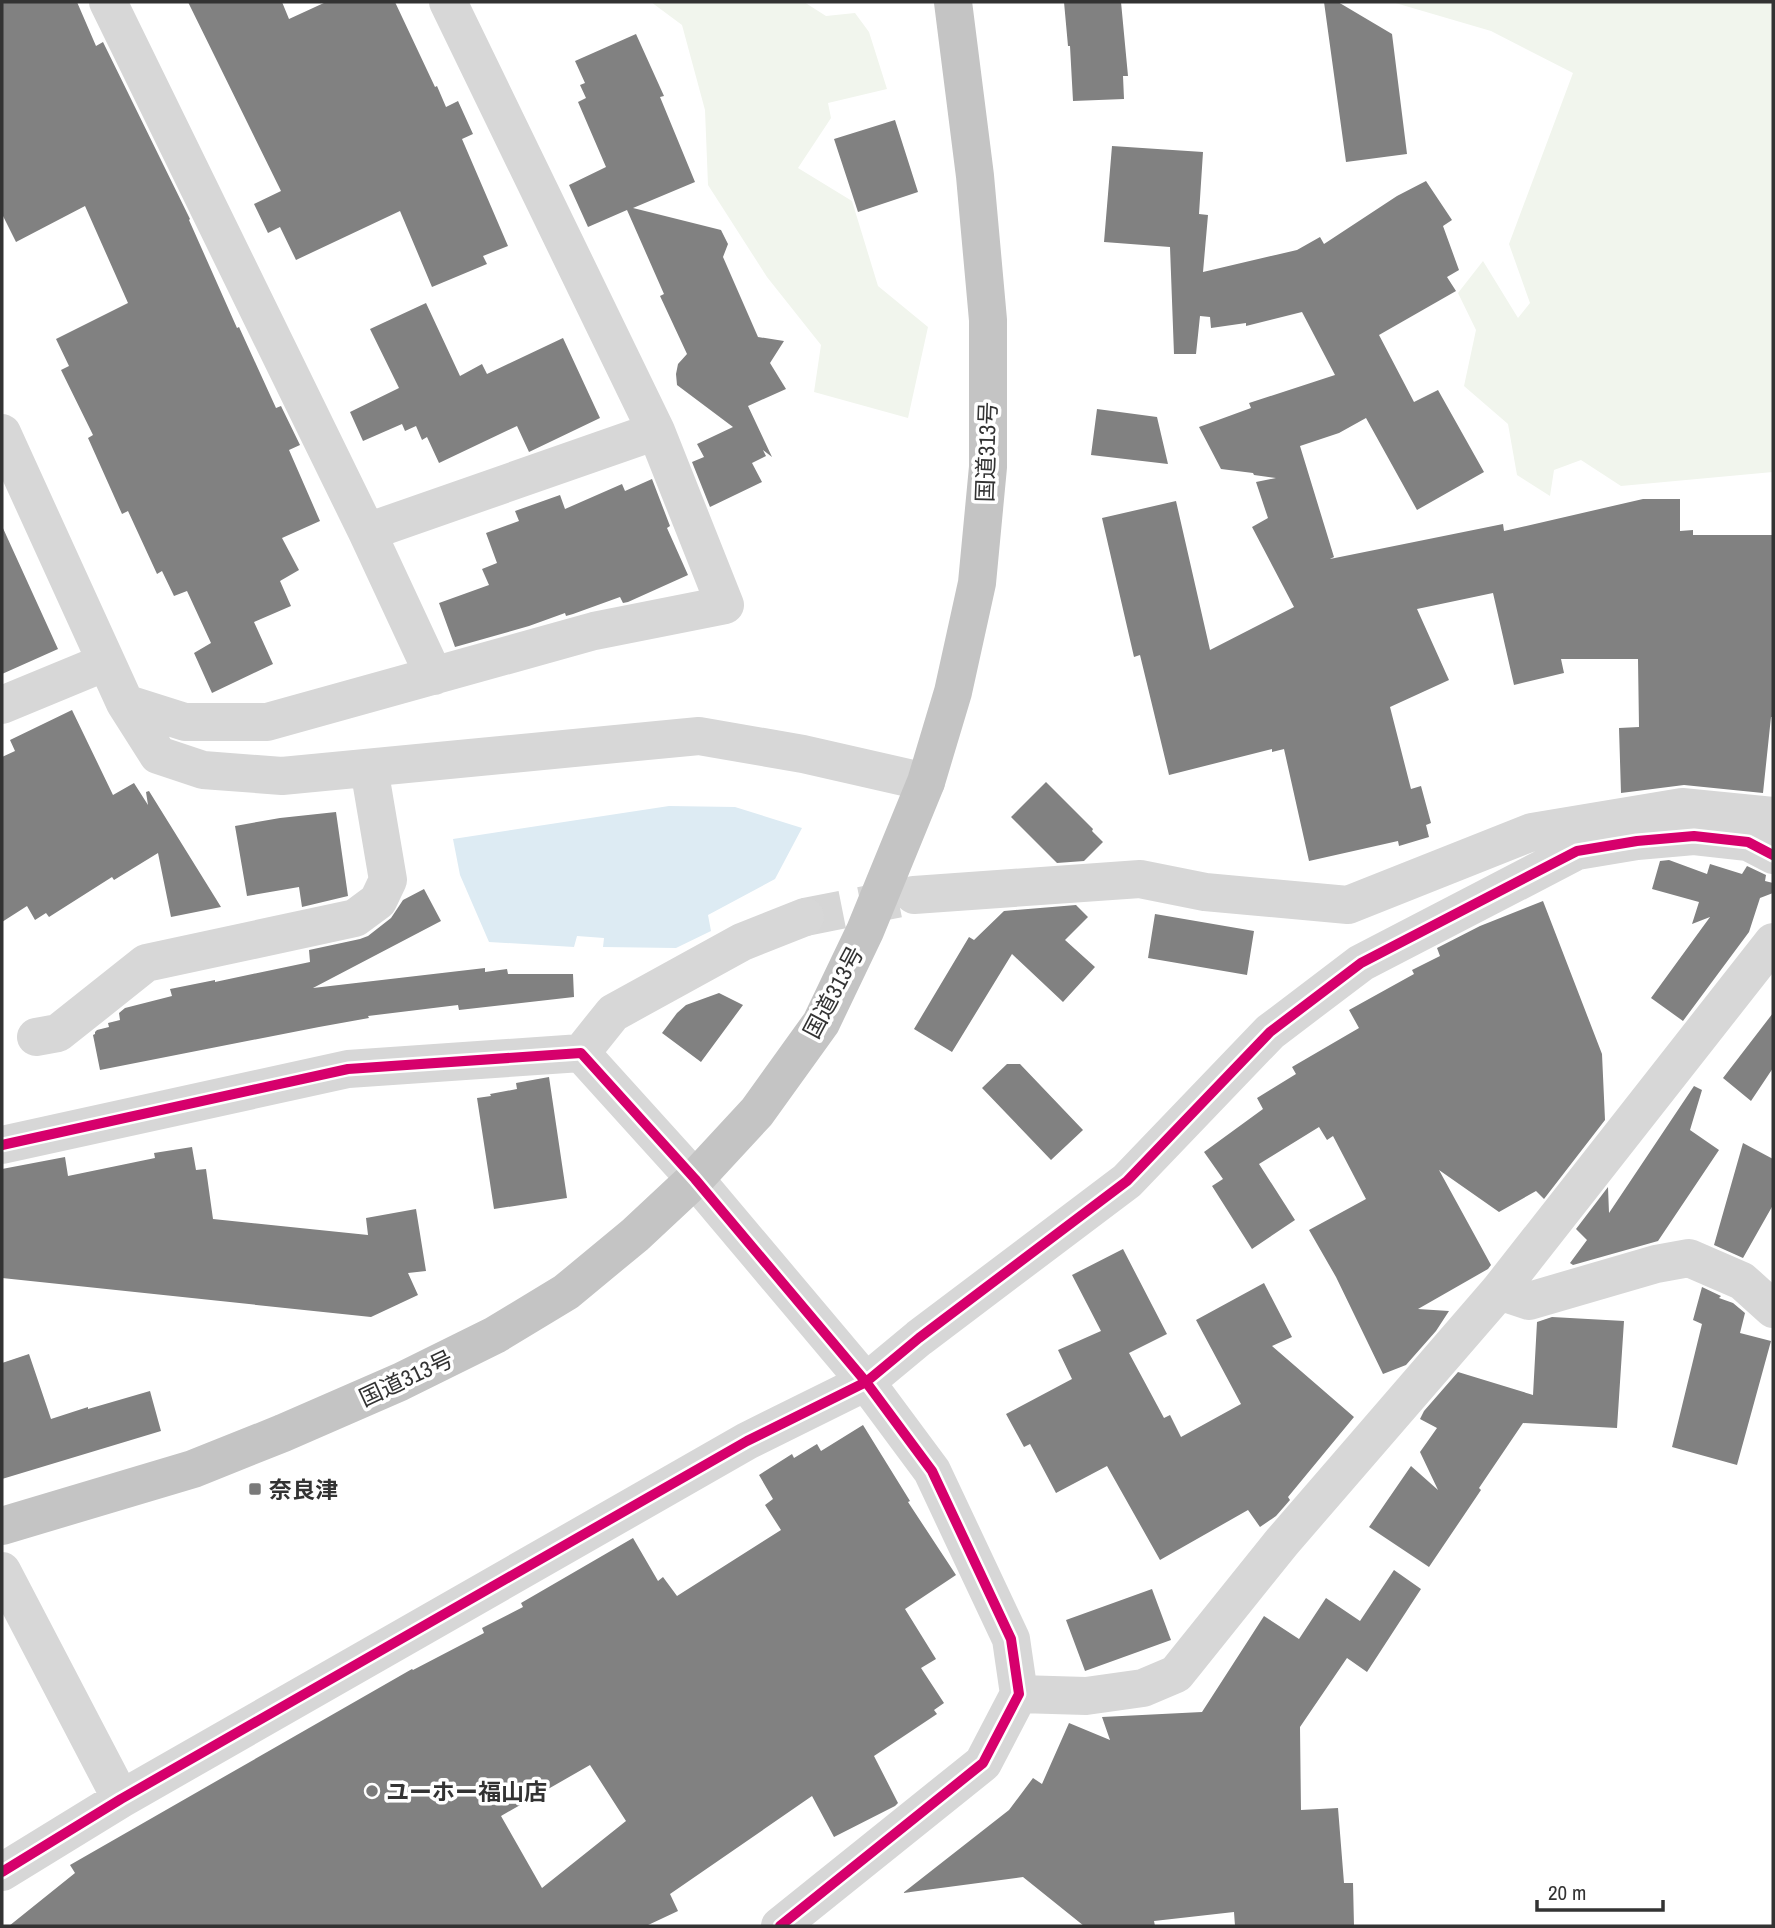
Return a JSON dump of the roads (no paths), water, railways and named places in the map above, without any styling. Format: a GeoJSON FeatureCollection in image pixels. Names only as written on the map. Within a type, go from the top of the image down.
{"type":"FeatureCollection","features":[{"type":"Feature","properties":{"kind":"highway","name":"国道313号"},"geometry":{"type":"LineString","coordinates":[[2,1525],[193,1469],[283,1433],[400,1382],[495,1335],[566,1292],[635,1236],[695,1179],[757,1112],[821,1023],[865,931],[926,782],[953,692],[977,583],[988,467],[988,320],[975,176],[953,2]]}},
{"type":"Feature","properties":{"kind":"street"},"geometry":{"type":"LineString","coordinates":[[108,2],[367,532],[434,676]]}},
{"type":"Feature","properties":{"kind":"street"},"geometry":{"type":"LineString","coordinates":[[125,703],[185,722],[267,722],[594,631],[725,605],[656,432],[448,2]]}},
{"type":"Feature","properties":{"kind":"street"},"geometry":{"type":"LineString","coordinates":[[367,532],[656,432]]}},
{"type":"Feature","properties":{"kind":"street"},"geometry":{"type":"LineString","coordinates":[[2,433],[125,703],[158,755],[203,770],[282,776],[699,736],[803,754],[926,782]]}},
{"type":"Feature","properties":{"kind":"street"},"geometry":{"type":"LineString","coordinates":[[2,705],[106,662]]}},
{"type":"Feature","properties":{"kind":"street"},"geometry":{"type":"LineString","coordinates":[[36,1037],[58,1033],[146,963],[355,918],[378,901],[388,880],[369,768]]}},
{"type":"Feature","properties":{"kind":"street"},"geometry":{"type":"LineString","coordinates":[[914,895],[1140,879],[1205,892],[1348,905],[1532,832],[1682,807],[1773,816]]}},
{"type":"Feature","properties":{"kind":"street"},"geometry":{"type":"LineString","coordinates":[[2,1872],[121,1799],[747,1441],[866,1382],[919,1338],[1127,1181],[1270,1032],[1362,963],[1577,850],[1694,836],[1748,842],[1773,855]]}},
{"type":"Feature","properties":{"kind":"street"},"geometry":{"type":"LineString","coordinates":[[2,1144],[348,1069],[581,1053],[613,1013],[743,942],[805,917]]}},
{"type":"Feature","properties":{"kind":"street"},"geometry":{"type":"LineString","coordinates":[[1019,1694],[1086,1696],[1143,1688],[1176,1674],[1282,1542],[1499,1291],[1773,942]]}},
{"type":"Feature","properties":{"kind":"street"},"geometry":{"type":"LineString","coordinates":[[581,1053],[695,1179],[866,1382],[932,1471],[1011,1639],[1019,1694],[983,1763],[780,1926]]}},
{"type":"Feature","properties":{"kind":"street"},"geometry":{"type":"LineString","coordinates":[[1499,1291],[1529,1301],[1656,1264],[1689,1258],[1742,1281],[1773,1309]]}},
{"type":"Feature","properties":{"kind":"street"},"geometry":{"type":"LineString","coordinates":[[2,1572],[121,1799]]}},
{"type":"Feature","properties":{"kind":"tunnel"},"geometry":{"type":"LineString","coordinates":[[805,917],[906,897]]}},
{"type":"Feature","properties":{"kind":"place","name":"奈良津"},"geometry":{"type":"Point","coordinates":[255,1489]}},
{"type":"Feature","properties":{"kind":"place","name":"ユーホー福山店"},"geometry":{"type":"Point","coordinates":[372,1791]}}]}
